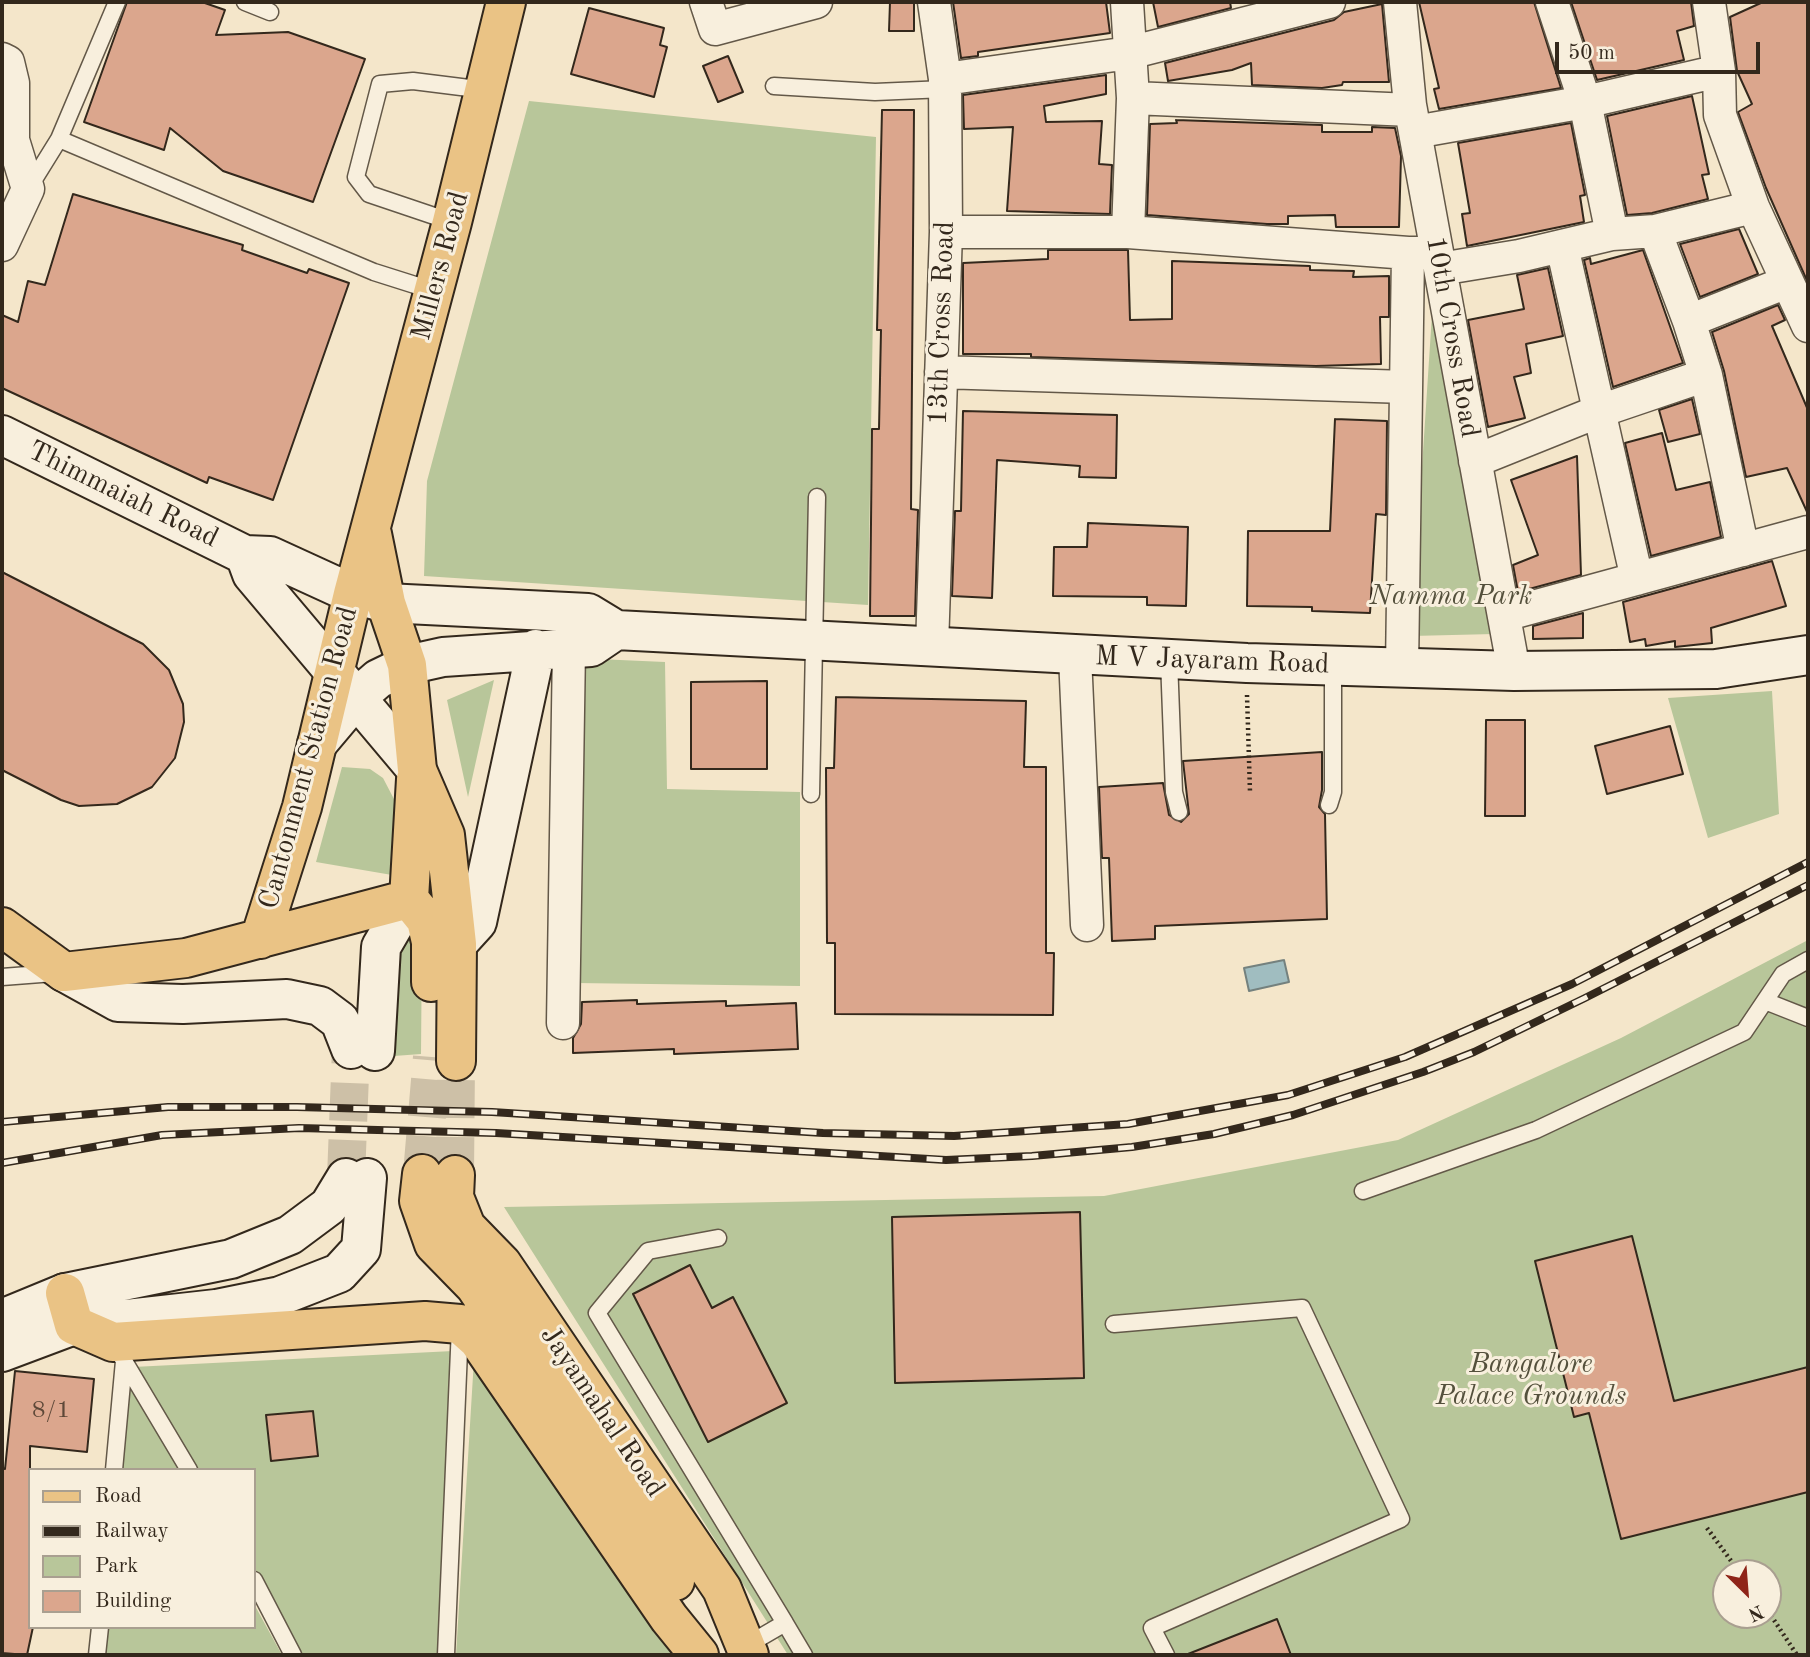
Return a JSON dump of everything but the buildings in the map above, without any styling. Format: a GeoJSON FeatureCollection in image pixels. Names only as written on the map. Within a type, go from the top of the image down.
{"type":"FeatureCollection","features":[{"type":"Feature","properties":{"kind":"main road","name":"Millers Road"},"geometry":{"type":"LineString","coordinates":[[409,899],[426,920],[431,942],[444,1059],[457,944],[443,828],[417,770],[407,665],[370,598],[371,528],[452,222],[506,2]]}},
{"type":"Feature","properties":{"kind":"main road","name":"Cantonment Station Road"},"geometry":{"type":"LineString","coordinates":[[64,972],[186,958],[260,939],[302,807],[317,744],[344,686],[370,598]]}},
{"type":"Feature","properties":{"kind":"main road"},"geometry":{"type":"LineString","coordinates":[[260,939],[409,899],[417,770]]}},
{"type":"Feature","properties":{"kind":"main road"},"geometry":{"type":"LineString","coordinates":[[2,927],[64,972]]}},
{"type":"Feature","properties":{"kind":"main road","name":"Jayamahal Road"},"geometry":{"type":"LineString","coordinates":[[710,1655],[690,1604],[646,1538],[475,1286],[435,1244],[419,1201],[438,1174],[454,1197],[466,1227],[502,1264],[722,1590],[755,1646]]}},
{"type":"Feature","properties":{"kind":"main road"},"geometry":{"type":"LineString","coordinates":[[70,1309],[119,1351],[425,1321],[460,1324],[478,1340],[668,1618],[699,1655]]}},
{"type":"Feature","properties":{"kind":"street"},"geometry":{"type":"LineString","coordinates":[[706,2],[715,29],[816,2]]}},
{"type":"Feature","properties":{"kind":"street","name":"13th Cross Road"},"geometry":{"type":"LineString","coordinates":[[932,646],[946,232],[945,84],[933,2]]}},
{"type":"Feature","properties":{"kind":"street"},"geometry":{"type":"LineString","coordinates":[[1128,2],[1133,98],[1128,232]]}},
{"type":"Feature","properties":{"kind":"street"},"geometry":{"type":"LineString","coordinates":[[945,84],[1129,53],[1329,2]]}},
{"type":"Feature","properties":{"kind":"street","name":"10th Cross Road"},"geometry":{"type":"LineString","coordinates":[[1400,2],[1428,258],[1475,461],[1514,671]]}},
{"type":"Feature","properties":{"kind":"street"},"geometry":{"type":"LineString","coordinates":[[1552,2],[1585,102],[1612,234]]}},
{"type":"Feature","properties":{"kind":"street"},"geometry":{"type":"LineString","coordinates":[[1709,2],[1719,71],[1720,115],[1753,207],[1808,326]]}},
{"type":"Feature","properties":{"kind":"street"},"geometry":{"type":"LineString","coordinates":[[2,59],[8,62],[13,83],[13,140],[29,189],[2,245]]}},
{"type":"Feature","properties":{"kind":"street"},"geometry":{"type":"LineString","coordinates":[[1133,98],[1413,121],[1585,102],[1719,71]]}},
{"type":"Feature","properties":{"kind":"street"},"geometry":{"type":"LineString","coordinates":[[946,232],[1128,232],[1428,258],[1562,246],[1612,234],[1655,231],[1753,207]]}},
{"type":"Feature","properties":{"kind":"street"},"geometry":{"type":"LineString","coordinates":[[1655,231],[1706,375],[1742,550]]}},
{"type":"Feature","properties":{"kind":"street"},"geometry":{"type":"LineString","coordinates":[[1562,246],[1597,412],[1637,579]]}},
{"type":"Feature","properties":{"kind":"street"},"geometry":{"type":"LineString","coordinates":[[1402,668],[1406,387],[1428,258]]}},
{"type":"Feature","properties":{"kind":"street"},"geometry":{"type":"LineString","coordinates":[[1689,321],[1787,282]]}},
{"type":"Feature","properties":{"kind":"street"},"geometry":{"type":"LineString","coordinates":[[941,372],[1406,387]]}},
{"type":"Feature","properties":{"kind":"street"},"geometry":{"type":"LineString","coordinates":[[1475,461],[1597,412],[1706,375]]}},
{"type":"Feature","properties":{"kind":"street","name":"Thimmaiah Road"},"geometry":{"type":"LineString","coordinates":[[2,435],[245,555],[270,556],[370,598]]}},
{"type":"Feature","properties":{"kind":"street"},"geometry":{"type":"LineString","coordinates":[[1504,615],[1808,532]]}},
{"type":"Feature","properties":{"kind":"street","name":"Thimmaiah Road"},"geometry":{"type":"LineString","coordinates":[[245,555],[252,574],[417,770]]}},
{"type":"Feature","properties":{"kind":"street","name":"M V Jayaram Road"},"geometry":{"type":"LineString","coordinates":[[370,598],[588,613],[616,630],[1169,660],[1514,671],[1716,669],[1808,655]]}},
{"type":"Feature","properties":{"kind":"street"},"geometry":{"type":"LineString","coordinates":[[344,686],[378,679],[407,665],[443,657],[591,647],[616,630]]}},
{"type":"Feature","properties":{"kind":"street"},"geometry":{"type":"LineString","coordinates":[[457,944],[477,922],[552,648]]}},
{"type":"Feature","properties":{"kind":"street"},"geometry":{"type":"LineString","coordinates":[[552,648],[563,1023]]}},
{"type":"Feature","properties":{"kind":"street"},"geometry":{"type":"LineString","coordinates":[[1075,656],[1087,925]]}},
{"type":"Feature","properties":{"kind":"street"},"geometry":{"type":"LineString","coordinates":[[64,972],[118,1002],[183,1004],[286,999],[320,1006],[340,1021],[363,1050],[381,947],[409,899]]}},
{"type":"Feature","properties":{"kind":"street"},"geometry":{"type":"LineString","coordinates":[[2,1319],[70,1309],[216,1309],[279,1296],[339,1273],[361,1250],[356,1178],[329,1206],[290,1235],[243,1254],[70,1309],[2,1352]]}},
{"type":"Feature","properties":{"kind":"lane"},"geometry":{"type":"LineString","coordinates":[[29,189],[59,139],[117,2]]}},
{"type":"Feature","properties":{"kind":"lane"},"geometry":{"type":"LineString","coordinates":[[245,2],[270,12]]}},
{"type":"Feature","properties":{"kind":"lane"},"geometry":{"type":"LineString","coordinates":[[452,222],[369,194],[356,177],[380,84],[413,80],[485,90]]}},
{"type":"Feature","properties":{"kind":"lane"},"geometry":{"type":"LineString","coordinates":[[774,86],[875,92],[945,84]]}},
{"type":"Feature","properties":{"kind":"lane"},"geometry":{"type":"LineString","coordinates":[[59,139],[374,272],[434,291]]}},
{"type":"Feature","properties":{"kind":"lane"},"geometry":{"type":"LineString","coordinates":[[811,794],[817,497]]}},
{"type":"Feature","properties":{"kind":"lane"},"geometry":{"type":"LineString","coordinates":[[1169,660],[1174,792],[1179,812]]}},
{"type":"Feature","properties":{"kind":"lane"},"geometry":{"type":"LineString","coordinates":[[1329,805],[1333,792],[1332,666]]}},
{"type":"Feature","properties":{"kind":"lane"},"geometry":{"type":"LineString","coordinates":[[1363,1191],[1536,1130],[1744,1032],[1783,974],[1808,960]]}},
{"type":"Feature","properties":{"kind":"lane"},"geometry":{"type":"LineString","coordinates":[[2,977],[64,972]]}},
{"type":"Feature","properties":{"kind":"lane"},"geometry":{"type":"LineString","coordinates":[[1765,1001],[1808,1018]]}},
{"type":"Feature","properties":{"kind":"lane"},"geometry":{"type":"LineString","coordinates":[[718,1238],[648,1251],[597,1313],[804,1655]]}},
{"type":"Feature","properties":{"kind":"lane"},"geometry":{"type":"LineString","coordinates":[[1114,1324],[1302,1308],[1401,1519],[1152,1628],[1166,1655]]}},
{"type":"Feature","properties":{"kind":"lane"},"geometry":{"type":"LineString","coordinates":[[446,1655],[460,1324]]}},
{"type":"Feature","properties":{"kind":"lane"},"geometry":{"type":"LineString","coordinates":[[114,1468],[119,1351]]}},
{"type":"Feature","properties":{"kind":"lane"},"geometry":{"type":"LineString","coordinates":[[119,1351],[188,1468]]}},
{"type":"Feature","properties":{"kind":"lane"},"geometry":{"type":"LineString","coordinates":[[256,1584],[293,1655]]}},
{"type":"Feature","properties":{"kind":"lane"},"geometry":{"type":"LineString","coordinates":[[755,1646],[785,1623]]}},
{"type":"Feature","properties":{"kind":"lane"},"geometry":{"type":"LineString","coordinates":[[97,1655],[100,1629]]}},
{"type":"Feature","properties":{"kind":"path"},"geometry":{"type":"LineString","coordinates":[[1247,663],[1250,792]]}},
{"type":"Feature","properties":{"kind":"path"},"geometry":{"type":"LineString","coordinates":[[1707,1528],[1730,1559]]}},
{"type":"Feature","properties":{"kind":"path"},"geometry":{"type":"LineString","coordinates":[[1780,1629],[1797,1655]]}},
{"type":"Feature","properties":{"kind":"green space"},"geometry":{"type":"Polygon","coordinates":[[[529,101],[876,137],[868,605],[424,576],[427,481],[529,101]]]}},
{"type":"Feature","properties":{"kind":"green space","name":"Namma Park"},"geometry":{"type":"Polygon","coordinates":[[[1433,299],[1494,634],[1411,636],[1433,299]]]}},
{"type":"Feature","properties":{"kind":"green space"},"geometry":{"type":"Polygon","coordinates":[[[575,658],[665,662],[667,789],[800,792],[800,986],[576,983],[575,658]]]}},
{"type":"Feature","properties":{"kind":"green space"},"geometry":{"type":"Polygon","coordinates":[[[494,680],[468,797],[447,700],[494,680]]]}},
{"type":"Feature","properties":{"kind":"green space"},"geometry":{"type":"Polygon","coordinates":[[[1772,691],[1779,814],[1708,838],[1668,698],[1772,691]]]}},
{"type":"Feature","properties":{"kind":"green space"},"geometry":{"type":"Polygon","coordinates":[[[342,767],[370,769],[383,778],[395,801],[407,837],[392,875],[316,862],[342,767]]]}},
{"type":"Feature","properties":{"kind":"green space"},"geometry":{"type":"Polygon","coordinates":[[[401,934],[422,934],[421,1054],[394,1056],[401,934]]]}},
{"type":"Feature","properties":{"kind":"green space","name":"Bangalore Palace Grounds"},"geometry":{"type":"Polygon","coordinates":[[[1808,940],[1808,1655],[788,1655],[504,1207],[1104,1196],[1398,1140],[1621,1038],[1808,940]]]}},
{"type":"Feature","properties":{"kind":"green space"},"geometry":{"type":"Polygon","coordinates":[[[453,1351],[440,1655],[299,1655],[256,1574],[256,1468],[194,1468],[133,1367],[453,1351]]]}},
{"type":"Feature","properties":{"kind":"green space"},"geometry":{"type":"Polygon","coordinates":[[[474,1359],[680,1655],[456,1655],[474,1359]]]}},
{"type":"Feature","properties":{"kind":"green space"},"geometry":{"type":"Polygon","coordinates":[[[130,1380],[179,1468],[121,1468],[130,1380]]]}},
{"type":"Feature","properties":{"kind":"green space"},"geometry":{"type":"Polygon","coordinates":[[[256,1608],[282,1655],[103,1655],[106,1629],[256,1629],[256,1608]]]}},
{"type":"Feature","properties":{"kind":"water"},"geometry":{"type":"Polygon","coordinates":[[[1284,960],[1289,982],[1249,991],[1244,968],[1284,960]]]}},
{"type":"Feature","properties":{"kind":"tunnel"},"geometry":{"type":"LineString","coordinates":[[346,1178],[351,1049]]}},
{"type":"Feature","properties":{"kind":"tunnel"},"geometry":{"type":"LineString","coordinates":[[422,1174],[432,1057]]}},
{"type":"Feature","properties":{"kind":"tunnel"},"geometry":{"type":"LineString","coordinates":[[455,1175],[456,1061]]}},
{"type":"Feature","properties":{"kind":"railway"},"geometry":{"type":"LineString","coordinates":[[2,1122],[168,1107],[297,1107],[492,1112],[823,1133],[954,1136],[1128,1124],[1288,1095],[1405,1057],[1572,984],[1808,862]]}},
{"type":"Feature","properties":{"kind":"railway"},"geometry":{"type":"LineString","coordinates":[[2,1163],[162,1135],[299,1128],[496,1133],[946,1160],[1132,1147],[1214,1134],[1293,1115],[1423,1072],[1474,1052],[1808,885]]}}]}
